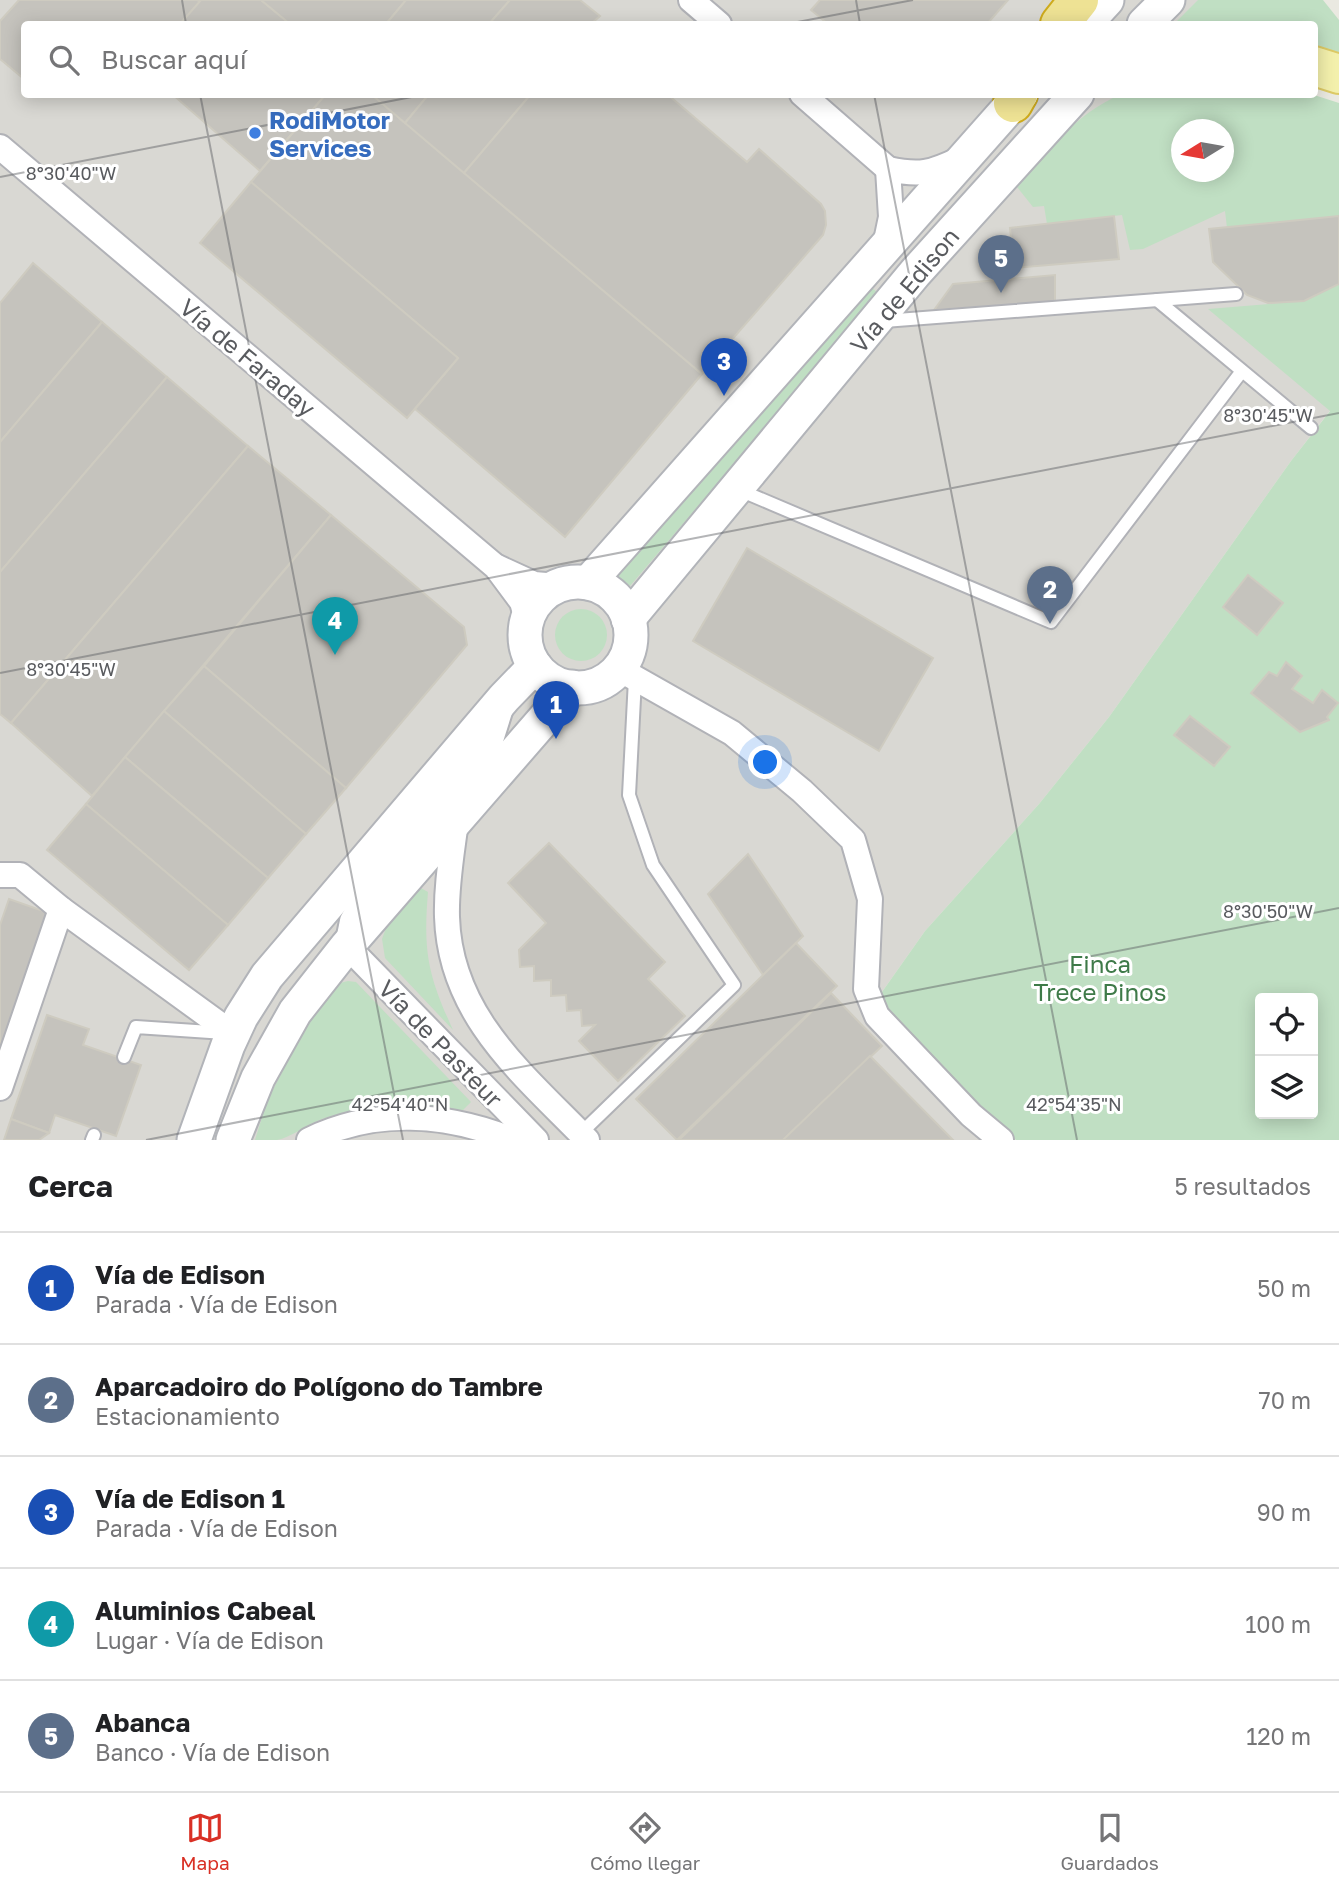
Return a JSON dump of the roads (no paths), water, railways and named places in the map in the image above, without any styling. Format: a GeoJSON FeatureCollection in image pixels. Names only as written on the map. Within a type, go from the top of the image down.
{"type":"FeatureCollection","features":[{"type":"Feature","properties":{"kind":"highway"},"geometry":{"type":"LineString","coordinates":[[1062,21],[1079,0]]}},
{"type":"Feature","properties":{"kind":"main road"},"geometry":{"type":"LineString","coordinates":[[1088,21],[1107,0]]}},
{"type":"Feature","properties":{"kind":"main road"},"geometry":{"type":"LineString","coordinates":[[1147,21],[1168,0]]}},
{"type":"Feature","properties":{"kind":"main road"},"geometry":{"type":"LineString","coordinates":[[1318,67],[1339,74]]}},
{"type":"Feature","properties":{"kind":"main road","name":"Vía de Edison"},"geometry":{"type":"LineString","coordinates":[[572,584],[970,154],[1016,98]]}},
{"type":"Feature","properties":{"kind":"main road","name":"Vía de Edison"},"geometry":{"type":"LineString","coordinates":[[628,619],[915,273],[1073,98]]}},
{"type":"Feature","properties":{"kind":"main road"},"geometry":{"type":"LineString","coordinates":[[572,584],[601,587],[613,595],[628,619],[631,636],[627,674],[589,686],[558,684],[535,666],[528,652],[525,636],[527,620],[534,606],[544,594],[572,584]]}},
{"type":"Feature","properties":{"kind":"main road"},"geometry":{"type":"LineString","coordinates":[[194,1140],[233,1034],[267,975],[504,698],[535,666]]}},
{"type":"Feature","properties":{"kind":"main road"},"geometry":{"type":"LineString","coordinates":[[233,1140],[258,1078],[295,1012],[347,946],[572,687]]}},
{"type":"Feature","properties":{"kind":"street"},"geometry":{"type":"LineString","coordinates":[[691,0],[716,21]]}},
{"type":"Feature","properties":{"kind":"street"},"geometry":{"type":"LineString","coordinates":[[807,98],[888,169],[910,174],[927,173],[970,154]]}},
{"type":"Feature","properties":{"kind":"street","name":"Vía de Faraday"},"geometry":{"type":"LineString","coordinates":[[0,147],[496,567],[522,602],[527,620]]}},
{"type":"Feature","properties":{"kind":"street"},"geometry":{"type":"LineString","coordinates":[[885,246],[891,217],[888,169]]}},
{"type":"Feature","properties":{"kind":"street","name":"Vía de Faraday"},"geometry":{"type":"LineString","coordinates":[[496,567],[534,584],[572,584]]}},
{"type":"Feature","properties":{"kind":"street"},"geometry":{"type":"LineString","coordinates":[[627,674],[732,733],[802,791],[853,840],[870,899],[866,989],[877,1016],[971,1115],[1001,1140]]}},
{"type":"Feature","properties":{"kind":"street"},"geometry":{"type":"LineString","coordinates":[[347,946],[352,921],[375,879],[491,740],[504,698]]}},
{"type":"Feature","properties":{"kind":"street","name":"Vía de Pasteur"},"geometry":{"type":"LineString","coordinates":[[456,821],[447,917],[452,960],[464,993],[490,1038],[584,1136]]}},
{"type":"Feature","properties":{"kind":"street"},"geometry":{"type":"LineString","coordinates":[[0,875],[20,875],[61,909],[233,1034]]}},
{"type":"Feature","properties":{"kind":"street"},"geometry":{"type":"LineString","coordinates":[[0,1088],[61,909]]}},
{"type":"Feature","properties":{"kind":"street","name":"Vía de Pasteur"},"geometry":{"type":"LineString","coordinates":[[347,946],[536,1140]]}},
{"type":"Feature","properties":{"kind":"street","name":"Vía de Pasteur"},"geometry":{"type":"LineString","coordinates":[[309,1140],[356,1123],[414,1116],[446,1119],[513,1140]]}},
{"type":"Feature","properties":{"kind":"lane"},"geometry":{"type":"LineString","coordinates":[[876,321],[1236,294]]}},
{"type":"Feature","properties":{"kind":"lane"},"geometry":{"type":"LineString","coordinates":[[1157,300],[1311,428]]}},
{"type":"Feature","properties":{"kind":"lane"},"geometry":{"type":"LineString","coordinates":[[737,489],[1051,622],[1242,371]]}},
{"type":"Feature","properties":{"kind":"lane"},"geometry":{"type":"LineString","coordinates":[[584,1136],[734,985],[653,865],[629,795],[627,674]]}},
{"type":"Feature","properties":{"kind":"lane"},"geometry":{"type":"LineString","coordinates":[[124,1057],[136,1027],[233,1034]]}},
{"type":"Feature","properties":{"kind":"place","name":"RodiMotor Services"},"geometry":{"type":"Point","coordinates":[255,133]}},
{"type":"Feature","properties":{"kind":"place","name":"Abanca"},"geometry":{"type":"Point","coordinates":[1001,293]}},
{"type":"Feature","properties":{"kind":"place","name":"Vía de Edison 1"},"geometry":{"type":"Point","coordinates":[724,396]}},
{"type":"Feature","properties":{"kind":"place","name":"Aparcadoiro do Polígono do Tambre"},"geometry":{"type":"Point","coordinates":[1050,624]}},
{"type":"Feature","properties":{"kind":"place","name":"Aluminios Cabeal"},"geometry":{"type":"Point","coordinates":[335,655]}},
{"type":"Feature","properties":{"kind":"place","name":"Vía de Edison"},"geometry":{"type":"Point","coordinates":[556,739]}},
{"type":"Feature","properties":{"kind":"park label","name":"Finca Trece Pinos"},"geometry":{"type":"Point","coordinates":[1100,977]}}]}
